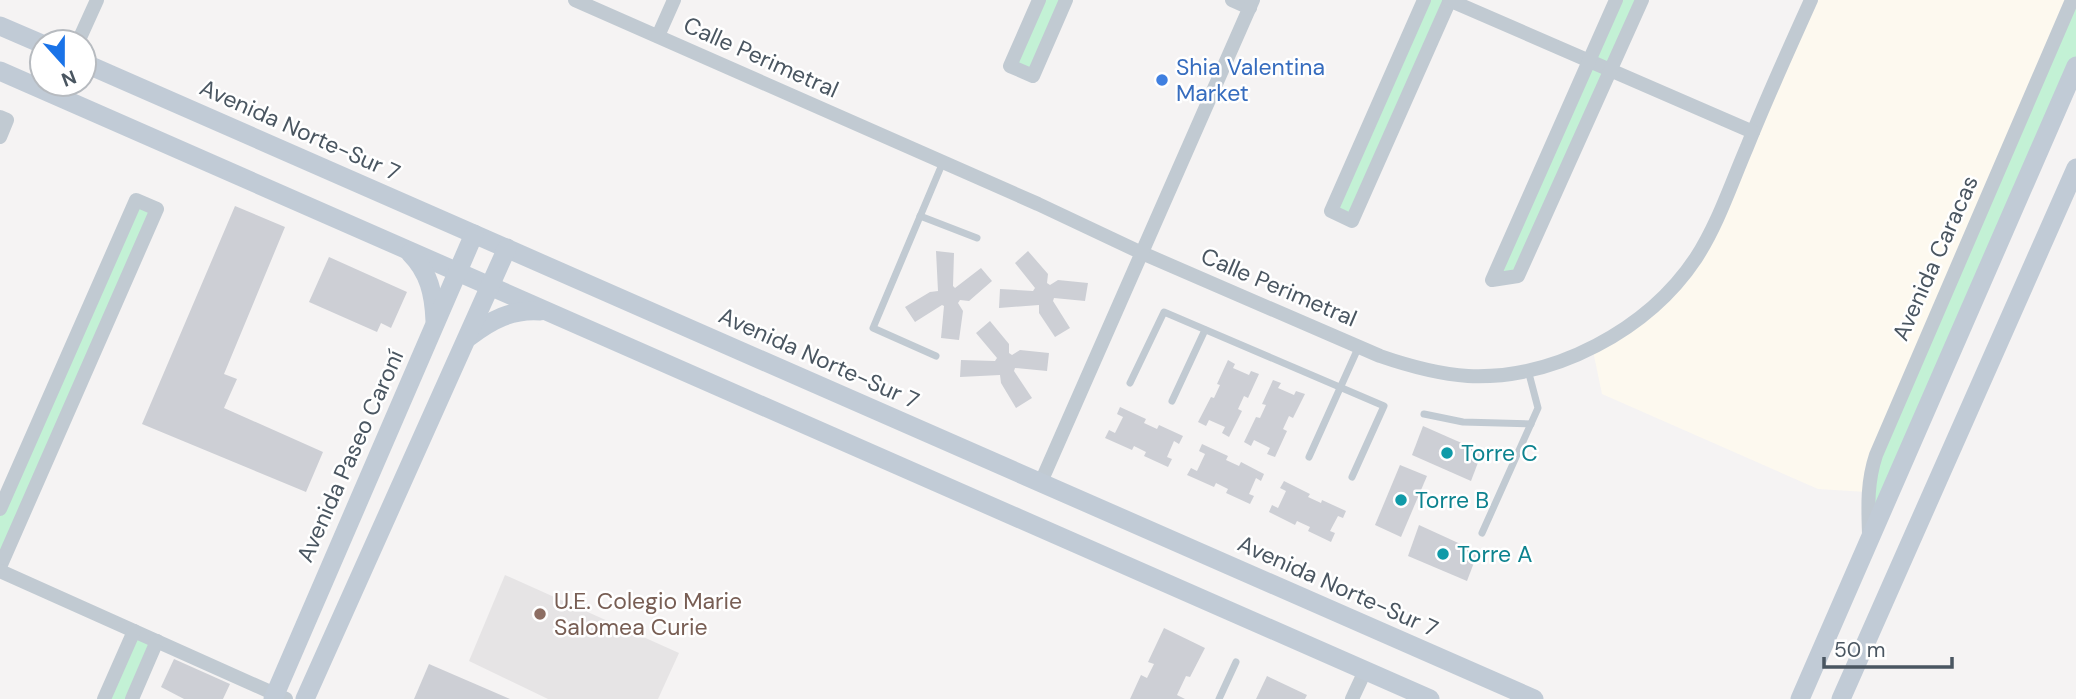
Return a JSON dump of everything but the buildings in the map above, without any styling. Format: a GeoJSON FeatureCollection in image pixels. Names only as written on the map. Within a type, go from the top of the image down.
{"type":"FeatureCollection","features":[{"type":"Feature","properties":{"kind":"main road"},"geometry":{"type":"LineString","coordinates":[[0,26],[28,38]]}},
{"type":"Feature","properties":{"kind":"main road","name":"Avenida Caracas"},"geometry":{"type":"LineString","coordinates":[[1800,699],[2076,66]]}},
{"type":"Feature","properties":{"kind":"main road","name":"Avenida Norte-Sur 7"},"geometry":{"type":"LineString","coordinates":[[98,68],[1534,699]]}},
{"type":"Feature","properties":{"kind":"main road"},"geometry":{"type":"LineString","coordinates":[[0,71],[1430,699]]}},
{"type":"Feature","properties":{"kind":"main road"},"geometry":{"type":"LineString","coordinates":[[1841,699],[2076,168]]}},
{"type":"Feature","properties":{"kind":"main road","name":"Avenida Paseo Caroní"},"geometry":{"type":"LineString","coordinates":[[278,697],[474,234]]}},
{"type":"Feature","properties":{"kind":"main road"},"geometry":{"type":"LineString","coordinates":[[305,699],[507,248]]}},
{"type":"Feature","properties":{"kind":"main road"},"geometry":{"type":"LineString","coordinates":[[408,250],[428,279],[435,303],[436,322]]}},
{"type":"Feature","properties":{"kind":"main road"},"geometry":{"type":"LineString","coordinates":[[466,340],[498,317],[516,311],[550,312]]}},
{"type":"Feature","properties":{"kind":"street"},"geometry":{"type":"LineString","coordinates":[[84,28],[97,0]]}},
{"type":"Feature","properties":{"kind":"street","name":"Calle Perimetral"},"geometry":{"type":"LineString","coordinates":[[575,0],[1142,253],[1359,346],[1411,367],[1439,373],[1492,376],[1528,370],[1565,358],[1607,339],[1656,303],[1694,261],[1708,239],[1811,0]]}},
{"type":"Feature","properties":{"kind":"street"},"geometry":{"type":"LineString","coordinates":[[658,36],[674,0]]}},
{"type":"Feature","properties":{"kind":"street"},"geometry":{"type":"LineString","coordinates":[[1040,0],[1010,65],[1033,76],[1066,0]]}},
{"type":"Feature","properties":{"kind":"street"},"geometry":{"type":"LineString","coordinates":[[1041,482],[1251,4],[1232,0]]}},
{"type":"Feature","properties":{"kind":"street"},"geometry":{"type":"LineString","coordinates":[[1424,0],[1331,211],[1352,221],[1450,0],[1753,132]]}},
{"type":"Feature","properties":{"kind":"street"},"geometry":{"type":"LineString","coordinates":[[1616,0],[1492,280],[1518,276],[1642,0]]}},
{"type":"Feature","properties":{"kind":"street","name":"Avenida Caracas"},"geometry":{"type":"LineString","coordinates":[[1870,540],[1867,492],[1876,455],[2072,0]]}},
{"type":"Feature","properties":{"kind":"street"},"geometry":{"type":"LineString","coordinates":[[0,117],[8,120],[0,137]]}},
{"type":"Feature","properties":{"kind":"street"},"geometry":{"type":"LineString","coordinates":[[0,509],[136,200],[158,209],[0,569],[278,697]]}},
{"type":"Feature","properties":{"kind":"street"},"geometry":{"type":"LineString","coordinates":[[104,699],[134,631]]}},
{"type":"Feature","properties":{"kind":"street"},"geometry":{"type":"LineString","coordinates":[[132,699],[157,641]]}},
{"type":"Feature","properties":{"kind":"street"},"geometry":{"type":"LineString","coordinates":[[1352,699],[1365,671]]}},
{"type":"Feature","properties":{"kind":"lane"},"geometry":{"type":"LineString","coordinates":[[936,356],[873,328],[943,162]]}},
{"type":"Feature","properties":{"kind":"lane"},"geometry":{"type":"LineString","coordinates":[[920,216],[977,238]]}},
{"type":"Feature","properties":{"kind":"lane"},"geometry":{"type":"LineString","coordinates":[[1130,383],[1164,312],[1384,406],[1352,477]]}},
{"type":"Feature","properties":{"kind":"lane"},"geometry":{"type":"LineString","coordinates":[[1172,401],[1205,330]]}},
{"type":"Feature","properties":{"kind":"lane"},"geometry":{"type":"LineString","coordinates":[[1308,457],[1359,346]]}},
{"type":"Feature","properties":{"kind":"lane"},"geometry":{"type":"LineString","coordinates":[[1482,533],[1538,408],[1528,370]]}},
{"type":"Feature","properties":{"kind":"lane"},"geometry":{"type":"LineString","coordinates":[[1424,414],[1463,422],[1531,424]]}},
{"type":"Feature","properties":{"kind":"lane"},"geometry":{"type":"LineString","coordinates":[[1219,699],[1236,662]]}},
{"type":"Feature","properties":{"kind":"shaded area"},"geometry":{"type":"Polygon","coordinates":[[[1811,0],[2076,0],[1867,492],[1818,489],[1602,394],[1592,346],[1607,339],[1694,261],[1811,0]]]}},
{"type":"Feature","properties":{"kind":"shaded area","name":"U.E. Colegio Marie Salomea Curie"},"geometry":{"type":"Polygon","coordinates":[[[505,575],[679,653],[658,699],[548,699],[469,661],[505,575]]]}},
{"type":"Feature","properties":{"kind":"green space"},"geometry":{"type":"Polygon","coordinates":[[[1039,0],[1066,0],[1033,76],[1010,66],[1039,0]]]}},
{"type":"Feature","properties":{"kind":"green space"},"geometry":{"type":"Polygon","coordinates":[[[1424,0],[1450,0],[1352,221],[1331,211],[1424,0]]]}},
{"type":"Feature","properties":{"kind":"green space"},"geometry":{"type":"Polygon","coordinates":[[[1616,0],[1642,0],[1518,276],[1492,280],[1616,0]]]}},
{"type":"Feature","properties":{"kind":"green space"},"geometry":{"type":"Polygon","coordinates":[[[2076,0],[2076,66],[1869,540],[1867,492],[2076,0]]]}},
{"type":"Feature","properties":{"kind":"green space"},"geometry":{"type":"Polygon","coordinates":[[[136,200],[157,209],[0,567],[0,509],[136,200]]]}},
{"type":"Feature","properties":{"kind":"green space"},"geometry":{"type":"Polygon","coordinates":[[[134,631],[157,641],[132,699],[104,699],[134,631]]]}},
{"type":"Feature","properties":{"kind":"place","name":"Shia Valentina Market"},"geometry":{"type":"Point","coordinates":[1162,80]}},
{"type":"Feature","properties":{"kind":"place","name":"Torre C"},"geometry":{"type":"Point","coordinates":[1447,453]}},
{"type":"Feature","properties":{"kind":"place","name":"Torre B"},"geometry":{"type":"Point","coordinates":[1401,500]}},
{"type":"Feature","properties":{"kind":"place","name":"Torre A"},"geometry":{"type":"Point","coordinates":[1443,554]}},
{"type":"Feature","properties":{"kind":"place","name":"U.E. Colegio Marie Salomea Curie"},"geometry":{"type":"Point","coordinates":[540,614]}}]}
